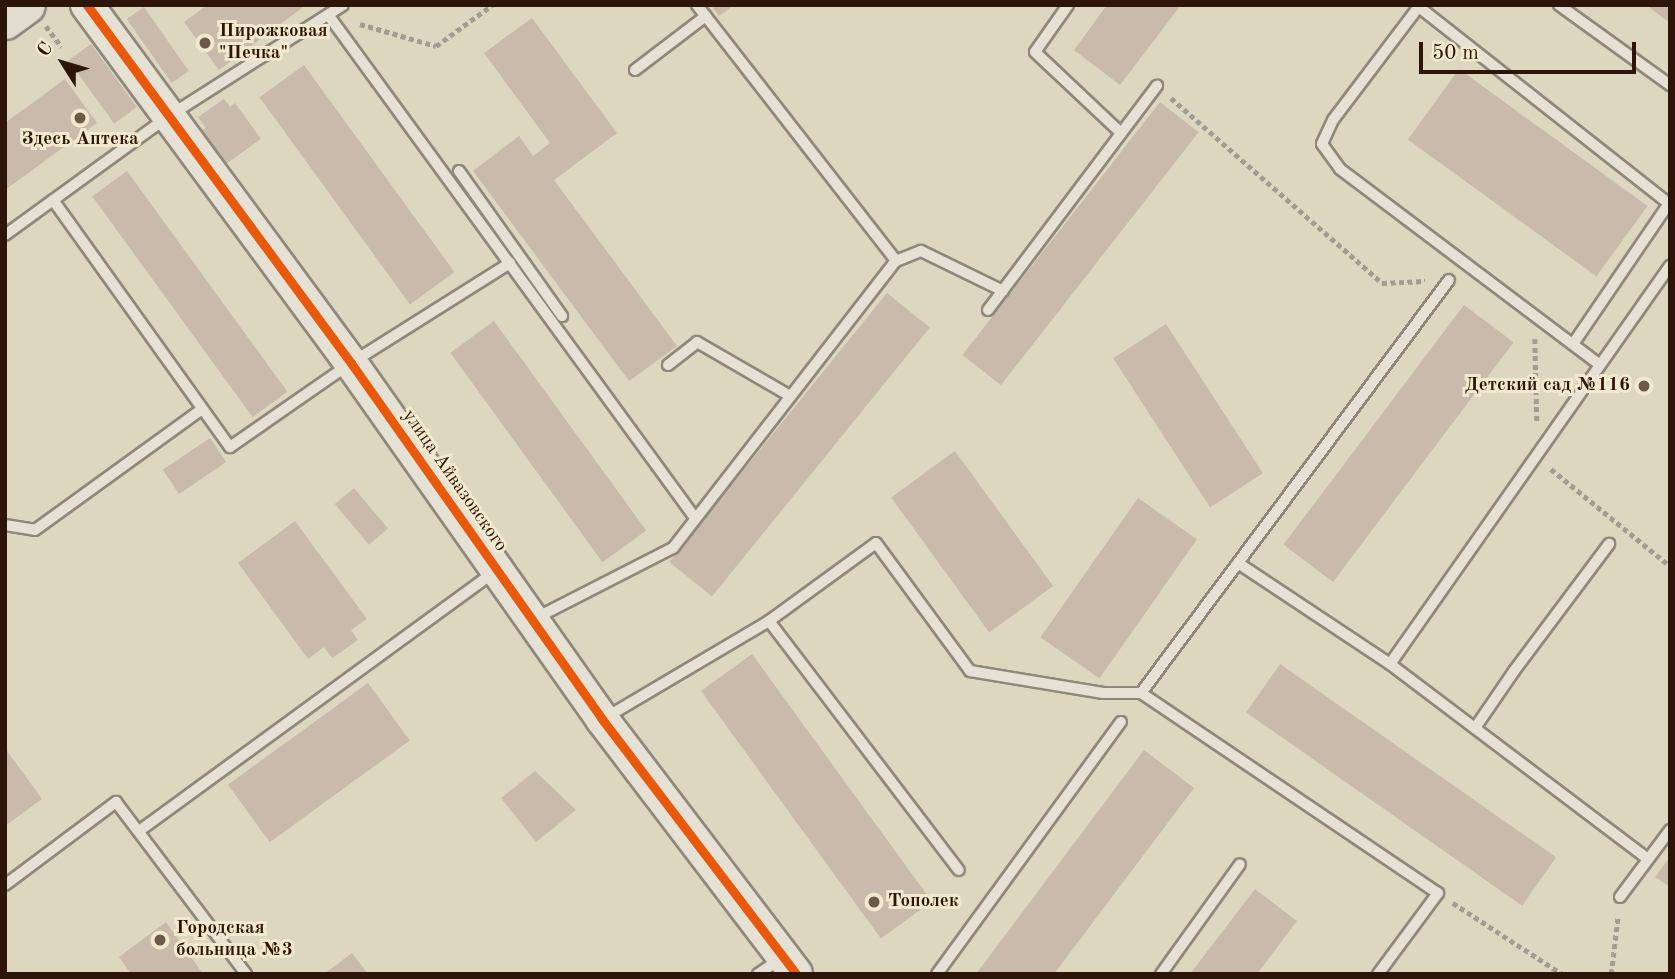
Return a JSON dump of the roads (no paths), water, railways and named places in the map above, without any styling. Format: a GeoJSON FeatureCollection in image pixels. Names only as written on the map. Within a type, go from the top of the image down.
{"type":"FeatureCollection","features":[{"type":"Feature","properties":{"kind":"main road"},"geometry":{"type":"LineString","coordinates":[[5,21],[27,5]]}},
{"type":"Feature","properties":{"kind":"street","name":"улица Айвазовского"},"geometry":{"type":"LineString","coordinates":[[87,5],[351,363],[779,968]]}},
{"type":"Feature","properties":{"kind":"lane"},"geometry":{"type":"LineString","coordinates":[[5,236],[169,116],[343,5]]}},
{"type":"Feature","properties":{"kind":"lane"},"geometry":{"type":"LineString","coordinates":[[697,5],[896,261]]}},
{"type":"Feature","properties":{"kind":"lane"},"geometry":{"type":"LineString","coordinates":[[1068,5],[1035,52],[1121,133]]}},
{"type":"Feature","properties":{"kind":"lane"},"geometry":{"type":"LineString","coordinates":[[1559,5],[1670,85]]}},
{"type":"Feature","properties":{"kind":"lane"},"geometry":{"type":"LineString","coordinates":[[1573,344],[1669,203],[1420,6],[1333,120],[1322,144],[1340,169],[1573,344],[1599,363]]}},
{"type":"Feature","properties":{"kind":"lane"},"geometry":{"type":"LineString","coordinates":[[329,16],[695,518]]}},
{"type":"Feature","properties":{"kind":"lane"},"geometry":{"type":"LineString","coordinates":[[635,70],[706,16]]}},
{"type":"Feature","properties":{"kind":"lane"},"geometry":{"type":"LineString","coordinates":[[988,310],[1157,86]]}},
{"type":"Feature","properties":{"kind":"lane"},"geometry":{"type":"LineString","coordinates":[[459,171],[562,316]]}},
{"type":"Feature","properties":{"kind":"lane"},"geometry":{"type":"LineString","coordinates":[[53,200],[230,447],[351,363],[510,262]]}},
{"type":"Feature","properties":{"kind":"lane"},"geometry":{"type":"LineString","coordinates":[[534,620],[673,548],[896,261],[921,251],[1003,291]]}},
{"type":"Feature","properties":{"kind":"lane"},"geometry":{"type":"LineString","coordinates":[[1390,664],[1537,457],[1599,363],[1670,266]]}},
{"type":"Feature","properties":{"kind":"lane"},"geometry":{"type":"LineString","coordinates":[[1141,693],[1449,280]]}},
{"type":"Feature","properties":{"kind":"lane"},"geometry":{"type":"LineString","coordinates":[[668,365],[697,342],[790,396]]}},
{"type":"Feature","properties":{"kind":"lane"},"geometry":{"type":"LineString","coordinates":[[5,525],[35,530],[201,410]]}},
{"type":"Feature","properties":{"kind":"lane"},"geometry":{"type":"LineString","coordinates":[[602,719],[769,621],[876,543],[970,671],[1103,693],[1141,693],[1438,893],[1378,974]]}},
{"type":"Feature","properties":{"kind":"lane"},"geometry":{"type":"LineString","coordinates":[[1475,728],[1609,544]]}},
{"type":"Feature","properties":{"kind":"lane"},"geometry":{"type":"LineString","coordinates":[[1238,563],[1390,664],[1648,859]]}},
{"type":"Feature","properties":{"kind":"lane"},"geometry":{"type":"LineString","coordinates":[[139,831],[496,570]]}},
{"type":"Feature","properties":{"kind":"lane"},"geometry":{"type":"LineString","coordinates":[[769,621],[959,870]]}},
{"type":"Feature","properties":{"kind":"lane"},"geometry":{"type":"LineString","coordinates":[[937,974],[1121,722]]}},
{"type":"Feature","properties":{"kind":"lane"},"geometry":{"type":"LineString","coordinates":[[5,885],[116,802],[246,974]]}},
{"type":"Feature","properties":{"kind":"lane"},"geometry":{"type":"LineString","coordinates":[[1620,897],[1670,830]]}},
{"type":"Feature","properties":{"kind":"lane"},"geometry":{"type":"LineString","coordinates":[[1161,974],[1240,864]]}},
{"type":"Feature","properties":{"kind":"place","name":"Пирожковая \"Печка\""},"geometry":{"type":"Point","coordinates":[205,43]}},
{"type":"Feature","properties":{"kind":"place","name":"Здесь Аптека"},"geometry":{"type":"Point","coordinates":[80,118]}},
{"type":"Feature","properties":{"kind":"place","name":"Детский сад №116"},"geometry":{"type":"Point","coordinates":[1644,386]}},
{"type":"Feature","properties":{"kind":"place","name":"Тополек"},"geometry":{"type":"Point","coordinates":[874,902]}},
{"type":"Feature","properties":{"kind":"place","name":"Городская больница №3"},"geometry":{"type":"Point","coordinates":[160,940]}}]}
